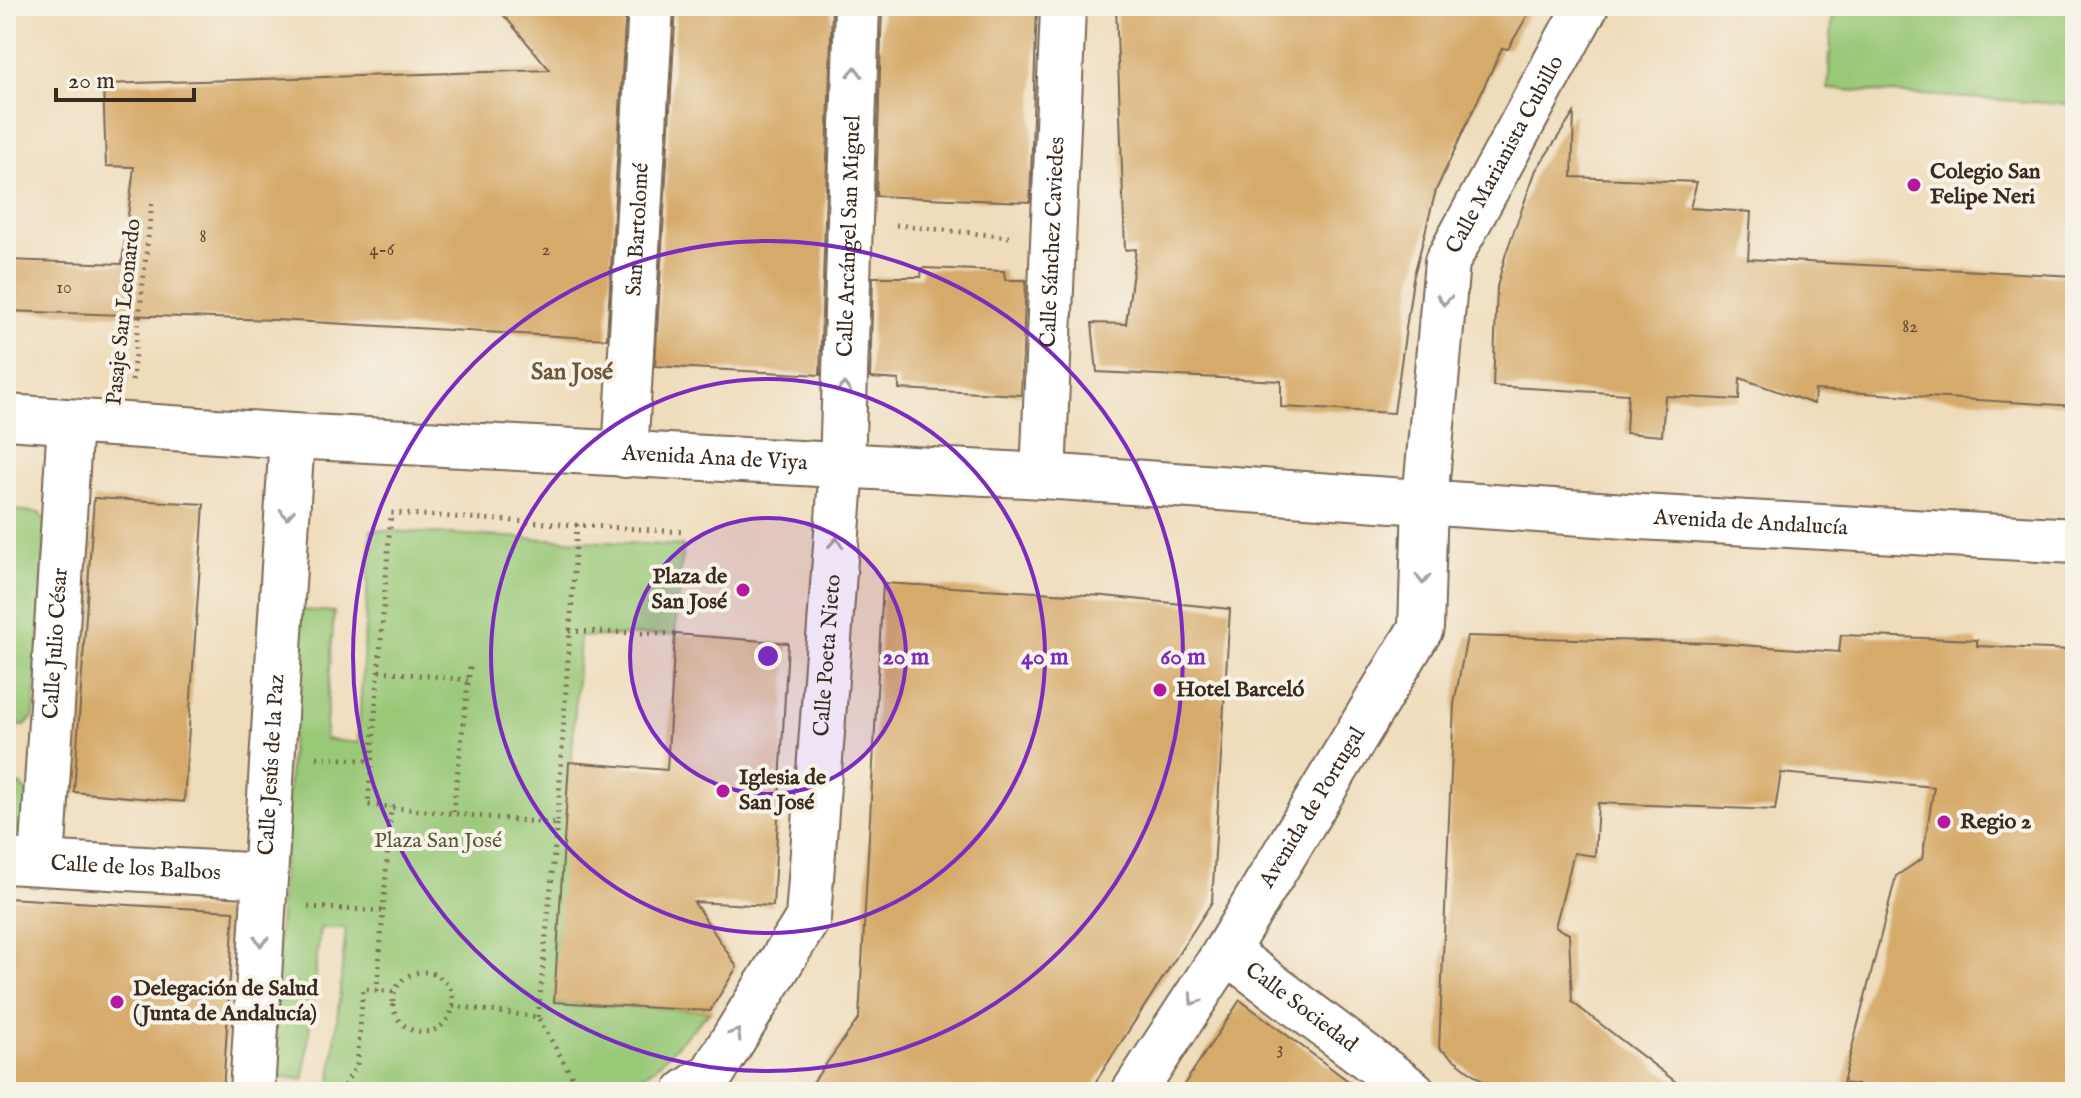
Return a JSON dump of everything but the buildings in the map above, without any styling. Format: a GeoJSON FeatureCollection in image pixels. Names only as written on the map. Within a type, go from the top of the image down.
{"type":"FeatureCollection","features":[{"type":"Feature","properties":{"kind":"street","name":"San Bartolomé"},"geometry":{"type":"LineString","coordinates":[[625,455],[651,6]]}},
{"type":"Feature","properties":{"kind":"street","name":"Calle Arcángel San Miguel"},"geometry":{"type":"LineString","coordinates":[[842,466],[857,6]]}},
{"type":"Feature","properties":{"kind":"street","name":"Calle Marianista Cubillo"},"geometry":{"type":"LineString","coordinates":[[1425,501],[1447,262],[1586,6]]}},
{"type":"Feature","properties":{"kind":"street","name":"Calle Sánchez Caviedes"},"geometry":{"type":"LineString","coordinates":[[1043,476],[1063,9]]}},
{"type":"Feature","properties":{"kind":"street","name":"Avenida Ana de Viya"},"geometry":{"type":"LineString","coordinates":[[6,417],[1425,501]]}},
{"type":"Feature","properties":{"kind":"street","name":"Calle Julio César"},"geometry":{"type":"LineString","coordinates":[[24,862],[70,422]]}},
{"type":"Feature","properties":{"kind":"street","name":"Calle Jesús de la Paz"},"geometry":{"type":"LineString","coordinates":[[252,1092],[280,891],[292,436]]}},
{"type":"Feature","properties":{"kind":"street","name":"Calle Poeta Nieto"},"geometry":{"type":"LineString","coordinates":[[686,1092],[712,1074],[808,918],[842,466]]}},
{"type":"Feature","properties":{"kind":"street","name":"Avenida de Andalucía"},"geometry":{"type":"LineString","coordinates":[[1425,501],[1656,518],[2075,541]]}},
{"type":"Feature","properties":{"kind":"street","name":"Avenida de Portugal"},"geometry":{"type":"LineString","coordinates":[[1134,1092],[1226,951],[1421,628],[1425,501]]}},
{"type":"Feature","properties":{"kind":"street","name":"Calle de los Balbos"},"geometry":{"type":"LineString","coordinates":[[24,862],[280,891]]}},
{"type":"Feature","properties":{"kind":"street","name":"Calle Sociedad"},"geometry":{"type":"LineString","coordinates":[[1226,951],[1413,1092]]}},
{"type":"Feature","properties":{"kind":"path","name":"Pasaje San Leonardo"},"geometry":{"type":"LineString","coordinates":[[128,426],[152,202]]}},
{"type":"Feature","properties":{"kind":"path"},"geometry":{"type":"LineString","coordinates":[[850,220],[1054,242]]}},
{"type":"Feature","properties":{"kind":"path"},"geometry":{"type":"LineString","coordinates":[[557,824],[368,805],[391,513],[684,532]]}},
{"type":"Feature","properties":{"kind":"path"},"geometry":{"type":"LineString","coordinates":[[577,524],[557,824],[538,1017],[581,1092]]}},
{"type":"Feature","properties":{"kind":"path"},"geometry":{"type":"LineString","coordinates":[[569,631],[675,634]]}},
{"type":"Feature","properties":{"kind":"path"},"geometry":{"type":"LineString","coordinates":[[453,812],[470,667]]}},
{"type":"Feature","properties":{"kind":"path"},"geometry":{"type":"LineString","coordinates":[[379,671],[468,680]]}},
{"type":"Feature","properties":{"kind":"path"},"geometry":{"type":"LineString","coordinates":[[304,756],[372,761]]}},
{"type":"Feature","properties":{"kind":"path"},"geometry":{"type":"LineString","coordinates":[[377,991],[391,807]]}},
{"type":"Feature","properties":{"kind":"path"},"geometry":{"type":"LineString","coordinates":[[280,891],[383,911]]}},
{"type":"Feature","properties":{"kind":"path"},"geometry":{"type":"LineString","coordinates":[[426,972],[445,980],[450,988],[453,1006],[449,1016],[436,1029],[418,1031],[401,1022],[395,1012],[395,992],[407,976],[426,972]]}},
{"type":"Feature","properties":{"kind":"path"},"geometry":{"type":"LineString","coordinates":[[340,1092],[357,1065],[363,989],[395,992]]}},
{"type":"Feature","properties":{"kind":"path"},"geometry":{"type":"LineString","coordinates":[[453,1006],[538,1017]]}},
{"type":"Feature","properties":{"kind":"green space"},"geometry":{"type":"Polygon","coordinates":[[[1833,6],[2075,6],[2075,105],[1828,89],[1833,6]]]}},
{"type":"Feature","properties":{"kind":"green space"},"geometry":{"type":"Polygon","coordinates":[[[6,509],[39,513],[46,522],[34,716],[25,726],[6,725],[6,509]]]}},
{"type":"Feature","properties":{"kind":"green space","name":"Plaza San José"},"geometry":{"type":"Polygon","coordinates":[[[371,530],[683,546],[675,634],[580,637],[555,1002],[710,1011],[656,1067],[619,1092],[330,1092],[346,928],[320,928],[304,1079],[269,1077],[300,610],[334,612],[325,739],[358,743],[371,530]]]}},
{"type":"Feature","properties":{"kind":"green space"},"geometry":{"type":"Polygon","coordinates":[[[6,784],[21,785],[29,794],[23,832],[13,839],[6,838],[6,784]]]}},
{"type":"Feature","properties":{"kind":"place","name":"Colegio San Felipe Neri"},"geometry":{"type":"Point","coordinates":[1914,185]}},
{"type":"Feature","properties":{"kind":"place","name":"Plaza de San José"},"geometry":{"type":"Point","coordinates":[743,590]}},
{"type":"Feature","properties":{"kind":"place","name":"Hotel Barceló"},"geometry":{"type":"Point","coordinates":[1160,690]}},
{"type":"Feature","properties":{"kind":"place","name":"Iglesia de San José"},"geometry":{"type":"Point","coordinates":[723,791]}},
{"type":"Feature","properties":{"kind":"place","name":"Regio 2"},"geometry":{"type":"Point","coordinates":[1944,822]}},
{"type":"Feature","properties":{"kind":"place","name":"Delegación de Salud (Junta de Andalucía)"},"geometry":{"type":"Point","coordinates":[117,1002]}},
{"type":"Feature","properties":{"kind":"district","name":"San José"},"geometry":{"type":"Point","coordinates":[572,372]}}]}
